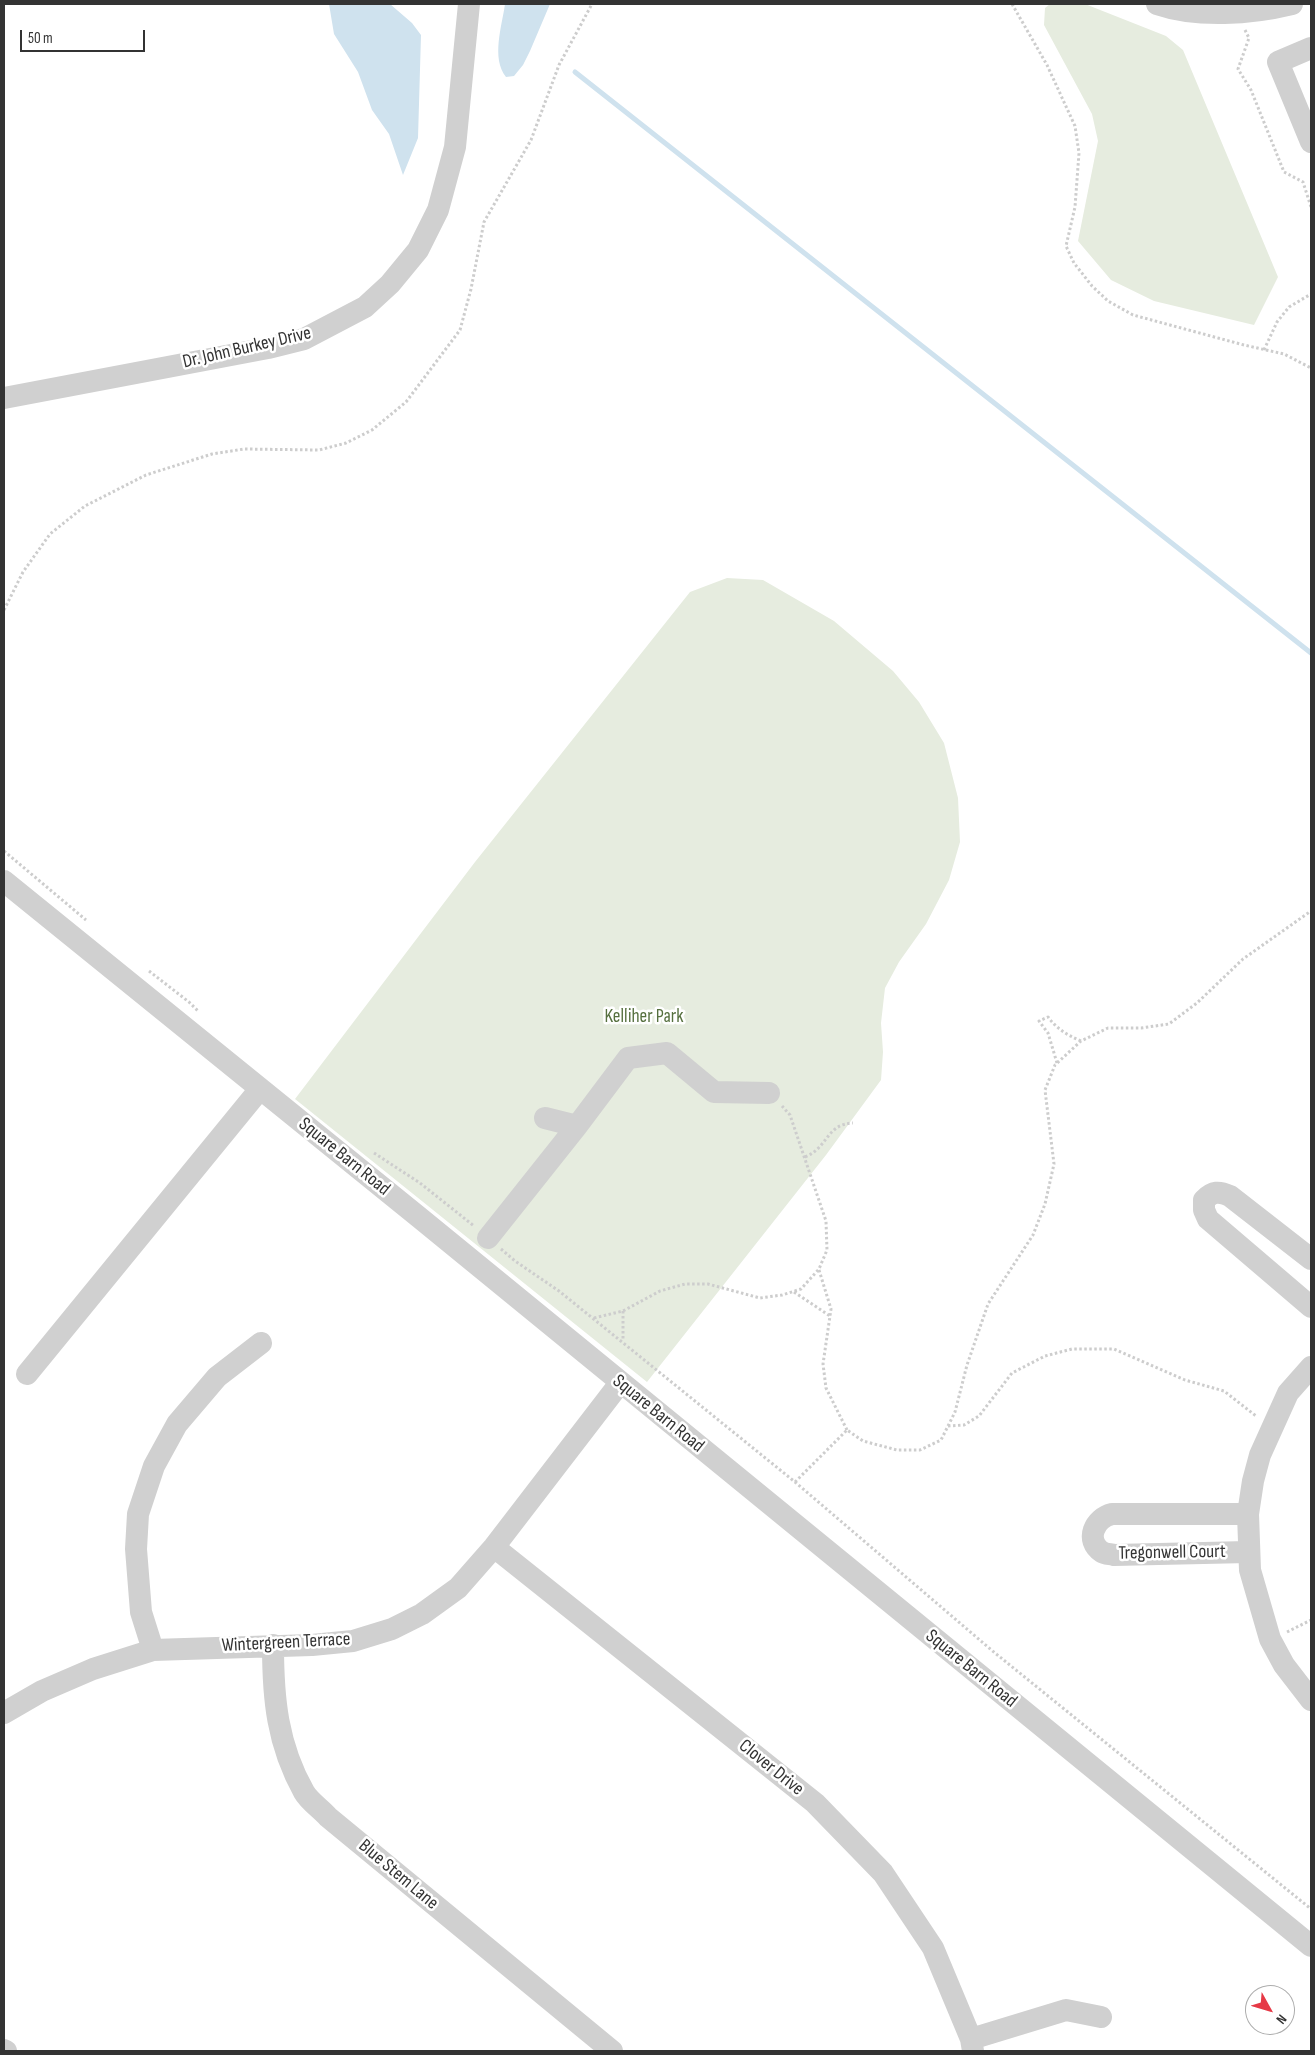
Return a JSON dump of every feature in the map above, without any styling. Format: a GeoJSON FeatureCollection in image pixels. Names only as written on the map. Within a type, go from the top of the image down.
{"type":"FeatureCollection","features":[{"type":"Feature","properties":{"kind":"street","name":"Dr. John Burkey Drive"},"geometry":{"type":"LineString","coordinates":[[4,398],[258,350],[304,339],[365,307],[390,284],[418,250],[438,210],[455,147],[470,4]]}},
{"type":"Feature","properties":{"kind":"street"},"geometry":{"type":"LineString","coordinates":[[1157,4],[1204,11],[1244,12],[1292,4]]}},
{"type":"Feature","properties":{"kind":"street"},"geometry":{"type":"LineString","coordinates":[[1311,48],[1278,62],[1311,142]]}},
{"type":"Feature","properties":{"kind":"street","name":"Square Barn Road"},"geometry":{"type":"LineString","coordinates":[[4,881],[1311,1946]]}},
{"type":"Feature","properties":{"kind":"street"},"geometry":{"type":"LineString","coordinates":[[488,1238],[628,1058],[667,1053],[714,1092],[769,1093]]}},
{"type":"Feature","properties":{"kind":"street"},"geometry":{"type":"LineString","coordinates":[[27,1374],[260,1089]]}},
{"type":"Feature","properties":{"kind":"street"},"geometry":{"type":"LineString","coordinates":[[545,1118],[577,1126]]}},
{"type":"Feature","properties":{"kind":"street"},"geometry":{"type":"LineString","coordinates":[[1311,1259],[1230,1196],[1220,1192],[1211,1193],[1204,1200],[1204,1210],[1208,1219],[1311,1307]]}},
{"type":"Feature","properties":{"kind":"street"},"geometry":{"type":"LineString","coordinates":[[153,1650],[141,1612],[136,1549],[138,1514],[154,1466],[177,1424],[218,1377],[261,1343]]}},
{"type":"Feature","properties":{"kind":"street"},"geometry":{"type":"LineString","coordinates":[[1311,1367],[1288,1393],[1272,1429],[1253,1481],[1248,1514],[1250,1570],[1270,1639],[1284,1665],[1311,1700]]}},
{"type":"Feature","properties":{"kind":"street","name":"Wintergreen Terrace"},"geometry":{"type":"LineString","coordinates":[[4,1713],[42,1691],[93,1669],[153,1650],[312,1645],[353,1641],[392,1629],[422,1614],[458,1588],[494,1547],[620,1384]]}},
{"type":"Feature","properties":{"kind":"street","name":"Tregonwell Court"},"geometry":{"type":"LineString","coordinates":[[1248,1514],[1112,1514],[1105,1516],[1098,1522],[1093,1538],[1095,1545],[1102,1552],[1114,1555],[1248,1552]]}},
{"type":"Feature","properties":{"kind":"street","name":"Clover Drive"},"geometry":{"type":"LineString","coordinates":[[494,1547],[815,1804],[877,1866],[933,1948],[972,2045]]}},
{"type":"Feature","properties":{"kind":"street","name":"Blue Stem Lane"},"geometry":{"type":"LineString","coordinates":[[273,1645],[273,1681],[281,1739],[305,1793],[328,1816],[612,2051]]}},
{"type":"Feature","properties":{"kind":"street"},"geometry":{"type":"LineString","coordinates":[[972,2045],[1066,2010],[1100,2017]]}},
{"type":"Feature","properties":{"kind":"path"},"geometry":{"type":"LineString","coordinates":[[4,610],[23,572],[50,534],[85,506],[146,475],[212,454],[244,449],[319,450],[346,443],[372,430],[406,402],[460,330],[471,289],[484,222],[531,140],[559,65],[592,4]]}},
{"type":"Feature","properties":{"kind":"path"},"geometry":{"type":"LineString","coordinates":[[1012,4],[1047,65],[1075,126],[1079,153],[1075,207],[1066,246],[1074,263],[1092,286],[1108,301],[1133,315],[1284,354],[1311,368]]}},
{"type":"Feature","properties":{"kind":"path"},"geometry":{"type":"LineString","coordinates":[[1244,12],[1244,29],[1249,38],[1238,69],[1251,90],[1284,172],[1303,182],[1311,207]]}},
{"type":"Feature","properties":{"kind":"path"},"geometry":{"type":"LineString","coordinates":[[1264,350],[1277,322],[1289,307],[1311,294]]}},
{"type":"Feature","properties":{"kind":"path"},"geometry":{"type":"LineString","coordinates":[[4,851],[91,924]]}},
{"type":"Feature","properties":{"kind":"path"},"geometry":{"type":"LineString","coordinates":[[819,1269],[831,1309],[823,1364],[826,1388],[847,1430],[863,1442],[897,1450],[920,1450],[941,1440],[955,1412],[966,1365],[988,1304],[1033,1235],[1045,1204],[1054,1164],[1045,1090],[1057,1063],[1081,1041],[1108,1028],[1142,1028],[1169,1024],[1197,1003],[1243,959],[1311,911]]}},
{"type":"Feature","properties":{"kind":"path"},"geometry":{"type":"LineString","coordinates":[[143,967],[189,1002],[201,1014]]}},
{"type":"Feature","properties":{"kind":"path"},"geometry":{"type":"LineString","coordinates":[[1057,1063],[1048,1033],[1039,1021],[1048,1017],[1066,1035],[1081,1041]]}},
{"type":"Feature","properties":{"kind":"path"},"geometry":{"type":"LineString","coordinates":[[594,1318],[623,1310],[660,1291],[685,1284],[708,1284],[760,1298],[793,1292],[801,1289],[819,1269],[827,1250],[826,1221],[790,1115],[769,1093]]}},
{"type":"Feature","properties":{"kind":"path"},"geometry":{"type":"LineString","coordinates":[[805,1157],[819,1149],[834,1129],[842,1123],[853,1123]]}},
{"type":"Feature","properties":{"kind":"path"},"geometry":{"type":"LineString","coordinates":[[369,1150],[420,1183],[515,1261],[552,1285],[594,1318],[795,1482],[995,1653],[1311,1910]]}},
{"type":"Feature","properties":{"kind":"path"},"geometry":{"type":"LineString","coordinates":[[793,1292],[830,1316]]}},
{"type":"Feature","properties":{"kind":"path"},"geometry":{"type":"LineString","coordinates":[[623,1310],[623,1342]]}},
{"type":"Feature","properties":{"kind":"path"},"geometry":{"type":"LineString","coordinates":[[948,1426],[964,1425],[979,1416],[1012,1373],[1045,1356],[1072,1350],[1114,1349],[1185,1380],[1224,1391],[1272,1429]]}},
{"type":"Feature","properties":{"kind":"path"},"geometry":{"type":"LineString","coordinates":[[795,1482],[847,1430]]}},
{"type":"Feature","properties":{"kind":"path"},"geometry":{"type":"LineString","coordinates":[[1270,1639],[1311,1620]]}},
{"type":"Feature","properties":{"kind":"green space"},"geometry":{"type":"Polygon","coordinates":[[[1050,4],[1085,4],[1166,36],[1183,50],[1278,277],[1254,325],[1154,301],[1111,280],[1078,241],[1098,141],[1092,114],[1044,25],[1045,8],[1050,4]]]}},
{"type":"Feature","properties":{"kind":"green space","name":"Kelliher Park"},"geometry":{"type":"Polygon","coordinates":[[[727,578],[763,580],[834,621],[893,671],[919,702],[944,743],[958,798],[960,842],[949,880],[926,924],[899,962],[885,988],[881,1023],[883,1052],[881,1080],[826,1155],[647,1382],[295,1099],[475,862],[690,592],[727,578]]]}},
{"type":"Feature","properties":{"kind":"water"},"geometry":{"type":"Polygon","coordinates":[[[329,4],[390,4],[412,23],[421,35],[418,138],[403,175],[389,134],[372,110],[358,72],[334,34],[329,4]]]}},
{"type":"Feature","properties":{"kind":"water"},"geometry":{"type":"Polygon","coordinates":[[[505,4],[550,4],[523,65],[514,76],[506,77],[499,61],[498,51],[505,4]]]}},
{"type":"Feature","properties":{"kind":"waterway"},"geometry":{"type":"LineString","coordinates":[[575,72],[1311,653]]}}]}
